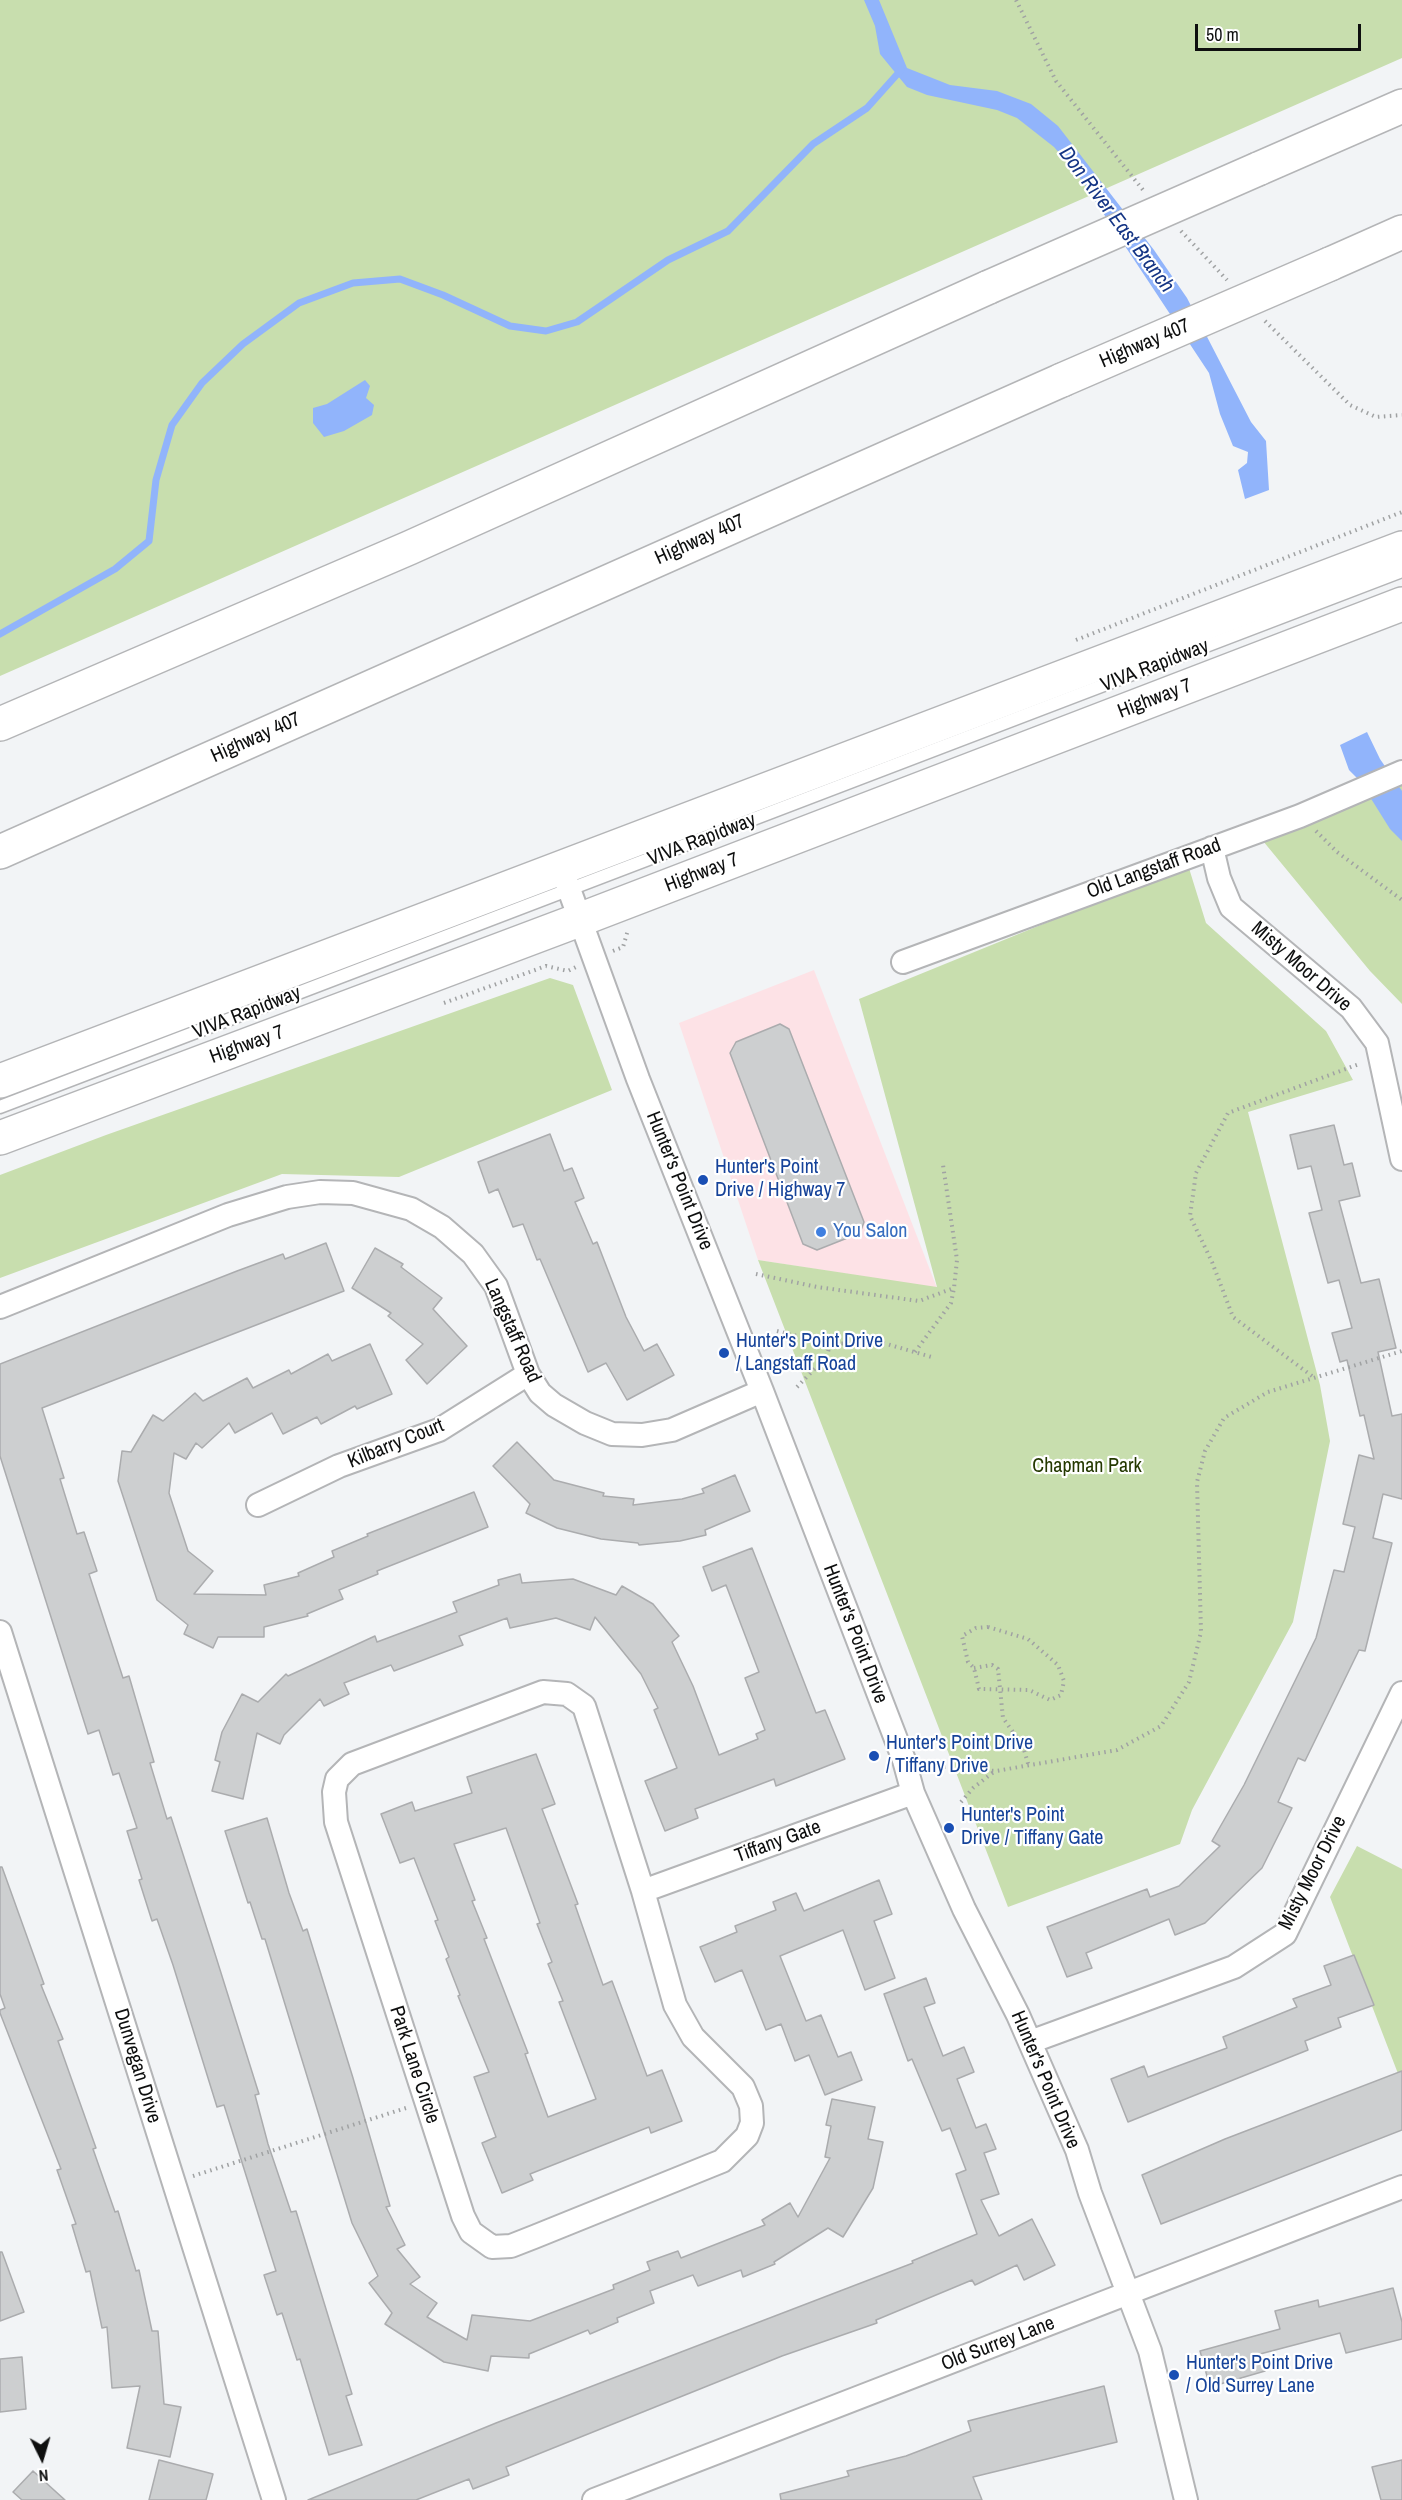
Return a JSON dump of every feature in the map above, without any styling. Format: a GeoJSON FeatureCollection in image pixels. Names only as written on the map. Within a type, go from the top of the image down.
{"type":"FeatureCollection","features":[{"type":"Feature","properties":{"kind":"main road"},"geometry":{"type":"LineString","coordinates":[[0,724],[409,548],[989,287],[1402,106]]}},
{"type":"Feature","properties":{"kind":"main road","name":"Highway 407"},"geometry":{"type":"LineString","coordinates":[[0,852],[1062,380],[1402,232]]}},
{"type":"Feature","properties":{"kind":"main road","name":"Highway 7"},"geometry":{"type":"LineString","coordinates":[[0,1138],[570,893],[1402,548]]}},
{"type":"Feature","properties":{"kind":"main road","name":"Highway 7"},"geometry":{"type":"LineString","coordinates":[[0,1082],[570,893],[1402,604]]}},
{"type":"Feature","properties":{"kind":"street","name":"Old Langstaff Road"},"geometry":{"type":"LineString","coordinates":[[903,962],[1300,816],[1337,798],[1400,773]]}},
{"type":"Feature","properties":{"kind":"street","name":"Misty Moor Drive"},"geometry":{"type":"LineString","coordinates":[[1212,848],[1219,878],[1231,907],[1351,1008],[1377,1043],[1402,1159]]}},
{"type":"Feature","properties":{"kind":"street","name":"Hunter's Point Drive"},"geometry":{"type":"LineString","coordinates":[[570,893],[638,1079],[762,1391],[904,1760],[913,1793],[964,1909],[1030,2042],[1077,2150],[1090,2193],[1150,2351],[1186,2500]]}},
{"type":"Feature","properties":{"kind":"street","name":"Langstaff Road"},"geometry":{"type":"LineString","coordinates":[[0,1307],[228,1215],[287,1197],[320,1192],[353,1193],[411,1209],[442,1227],[473,1254],[496,1286],[528,1374],[540,1393],[554,1405],[585,1423],[612,1434],[642,1436],[672,1430],[762,1391]]}},
{"type":"Feature","properties":{"kind":"street","name":"Kilbarry Court"},"geometry":{"type":"LineString","coordinates":[[258,1504],[339,1466],[439,1430],[528,1374]]}},
{"type":"Feature","properties":{"kind":"street","name":"Dunvegan Drive"},"geometry":{"type":"LineString","coordinates":[[0,1632],[274,2500]]}},
{"type":"Feature","properties":{"kind":"street","name":"Park Lane Circle"},"geometry":{"type":"LineString","coordinates":[[543,1692],[567,1694],[584,1706],[588,1715],[643,1891],[670,1979],[675,2005],[682,2021],[708,2053],[743,2087],[751,2106],[752,2123],[747,2136],[722,2162],[511,2246],[492,2247],[471,2232],[463,2216],[336,1822],[334,1792],[337,1779],[352,1764],[543,1692]]}},
{"type":"Feature","properties":{"kind":"street","name":"Misty Moor Drive"},"geometry":{"type":"LineString","coordinates":[[1030,2042],[1234,1967],[1285,1934],[1402,1693]]}},
{"type":"Feature","properties":{"kind":"street","name":"Tiffany Gate"},"geometry":{"type":"LineString","coordinates":[[643,1891],[913,1793]]}},
{"type":"Feature","properties":{"kind":"street","name":"Old Surrey Lane"},"geometry":{"type":"LineString","coordinates":[[594,2500],[1129,2295],[1402,2187]]}},
{"type":"Feature","properties":{"kind":"lane","name":"VIVA Rapidway"},"geometry":{"type":"LineString","coordinates":[[0,1107],[570,893],[1402,571]]}},
{"type":"Feature","properties":{"kind":"path"},"geometry":{"type":"LineString","coordinates":[[1016,0],[1056,81],[1150,198]]}},
{"type":"Feature","properties":{"kind":"path"},"geometry":{"type":"LineString","coordinates":[[1174,224],[1229,283]]}},
{"type":"Feature","properties":{"kind":"path"},"geometry":{"type":"LineString","coordinates":[[1261,317],[1350,405],[1376,417],[1402,415]]}},
{"type":"Feature","properties":{"kind":"path"},"geometry":{"type":"LineString","coordinates":[[1300,816],[1337,852],[1402,900]]}},
{"type":"Feature","properties":{"kind":"path"},"geometry":{"type":"LineString","coordinates":[[1313,1376],[1233,1317],[1212,1262],[1190,1216],[1196,1173],[1227,1113],[1379,1057]]}},
{"type":"Feature","properties":{"kind":"path"},"geometry":{"type":"LineString","coordinates":[[915,1352],[951,1304],[954,1288],[957,1260],[944,1165]]}},
{"type":"Feature","properties":{"kind":"path"},"geometry":{"type":"LineString","coordinates":[[756,1274],[817,1287],[900,1300],[919,1301],[954,1288]]}},
{"type":"Feature","properties":{"kind":"path"},"geometry":{"type":"LineString","coordinates":[[777,1331],[830,1344],[880,1342],[936,1358]]}},
{"type":"Feature","properties":{"kind":"path"},"geometry":{"type":"LineString","coordinates":[[797,1387],[827,1356],[830,1344]]}},
{"type":"Feature","properties":{"kind":"path"},"geometry":{"type":"LineString","coordinates":[[945,1767],[996,1771],[1029,1767],[1117,1750],[1161,1726],[1189,1682],[1201,1632],[1197,1482],[1205,1451],[1224,1418],[1268,1392],[1313,1376],[1402,1351]]}},
{"type":"Feature","properties":{"kind":"path"},"geometry":{"type":"LineString","coordinates":[[988,1627],[1028,1639],[1058,1665],[1064,1681],[1061,1695],[1050,1700],[1029,1690],[979,1689],[974,1668],[968,1662],[962,1636],[976,1628],[988,1627]]}},
{"type":"Feature","properties":{"kind":"path"},"geometry":{"type":"LineString","coordinates":[[974,1668],[992,1665],[998,1669],[1003,1718],[1023,1746],[1029,1767]]}},
{"type":"Feature","properties":{"kind":"path"},"geometry":{"type":"LineString","coordinates":[[962,1802],[973,1788],[996,1771]]}},
{"type":"Feature","properties":{"kind":"path"},"geometry":{"type":"LineString","coordinates":[[174,2182],[426,2102]]}},
{"type":"Feature","properties":{"kind":"shaded area"},"geometry":{"type":"Polygon","coordinates":[[[814,970],[937,1288],[758,1260],[679,1023],[814,970]]]}},
{"type":"Feature","properties":{"kind":"green space"},"geometry":{"type":"Polygon","coordinates":[[[0,0],[1402,0],[1402,58],[0,676],[0,0]]]}},
{"type":"Feature","properties":{"kind":"green space"},"geometry":{"type":"Polygon","coordinates":[[[1402,785],[1402,1004],[1370,971],[1263,841],[1402,785]]]}},
{"type":"Feature","properties":{"kind":"green space","name":"Chapman Park"},"geometry":{"type":"Polygon","coordinates":[[[1188,865],[1206,923],[1326,1031],[1353,1080],[1248,1112],[1320,1385],[1330,1441],[1293,1622],[1192,1810],[1180,1844],[1008,1907],[758,1260],[937,1287],[859,999],[1188,865]]]}},
{"type":"Feature","properties":{"kind":"green space"},"geometry":{"type":"Polygon","coordinates":[[[550,978],[573,985],[612,1090],[399,1177],[282,1174],[0,1278],[0,1175],[106,1135],[550,978]]]}},
{"type":"Feature","properties":{"kind":"green space"},"geometry":{"type":"Polygon","coordinates":[[[1357,1846],[1402,1869],[1402,2084],[1330,1897],[1357,1846]]]}},
{"type":"Feature","properties":{"kind":"water","name":"Don River East Branch"},"geometry":{"type":"Polygon","coordinates":[[[864,0],[879,0],[907,68],[950,85],[997,91],[1031,104],[1058,126],[1154,250],[1187,298],[1251,422],[1266,441],[1269,490],[1245,499],[1238,470],[1247,463],[1248,452],[1233,446],[1220,414],[1209,373],[1076,172],[1054,147],[1017,118],[997,110],[927,95],[907,87],[880,54],[875,26],[864,0]]]}},
{"type":"Feature","properties":{"kind":"water"},"geometry":{"type":"Polygon","coordinates":[[[365,380],[370,386],[366,398],[374,405],[372,415],[344,431],[324,437],[313,423],[313,408],[327,404],[365,380]]]}},
{"type":"Feature","properties":{"kind":"water"},"geometry":{"type":"Polygon","coordinates":[[[1367,732],[1380,759],[1402,791],[1402,841],[1390,829],[1360,781],[1349,770],[1340,745],[1367,732]]]}},
{"type":"Feature","properties":{"kind":"building"},"geometry":{"type":"Polygon","coordinates":[[[780,1024],[789,1029],[864,1222],[860,1233],[817,1250],[803,1244],[730,1053],[736,1042],[780,1024]]]}},
{"type":"Feature","properties":{"kind":"building"},"geometry":{"type":"Polygon","coordinates":[[[1334,1125],[1344,1165],[1352,1163],[1360,1196],[1339,1201],[1361,1283],[1379,1279],[1396,1348],[1378,1352],[1392,1416],[1402,1414],[1402,1499],[1383,1494],[1373,1538],[1392,1543],[1365,1651],[1359,1650],[1305,1761],[1298,1758],[1278,1802],[1292,1808],[1262,1868],[1205,1923],[1175,1935],[1169,1919],[1086,1953],[1092,1968],[1067,1977],[1047,1927],[1147,1889],[1150,1897],[1179,1886],[1220,1846],[1212,1841],[1244,1785],[1316,1638],[1334,1570],[1344,1572],[1355,1527],[1343,1524],[1359,1455],[1374,1459],[1364,1415],[1360,1416],[1347,1360],[1340,1362],[1332,1333],[1352,1328],[1339,1280],[1328,1283],[1309,1213],[1322,1210],[1311,1166],[1298,1169],[1290,1135],[1334,1125]]]}},
{"type":"Feature","properties":{"kind":"building"},"geometry":{"type":"Polygon","coordinates":[[[550,1134],[564,1171],[572,1168],[584,1198],[575,1202],[593,1244],[597,1242],[626,1317],[644,1351],[657,1344],[674,1375],[627,1400],[606,1363],[588,1372],[523,1224],[513,1227],[498,1189],[489,1193],[478,1162],[550,1134]]]}},
{"type":"Feature","properties":{"kind":"building"},"geometry":{"type":"Polygon","coordinates":[[[326,1243],[344,1291],[42,1408],[64,1478],[60,1479],[77,1534],[84,1532],[97,1571],[89,1574],[123,1678],[129,1676],[154,1762],[150,1763],[167,1819],[171,1817],[259,2094],[255,2095],[268,2144],[291,2212],[296,2211],[352,2394],[346,2396],[362,2445],[329,2455],[300,2359],[297,2360],[282,2313],[277,2315],[264,2275],[276,2271],[224,2105],[217,2107],[173,1965],[157,1919],[152,1921],[139,1880],[142,1879],[127,1831],[137,1828],[119,1773],[113,1775],[99,1730],[88,1734],[0,1456],[0,1364],[237,1271],[283,1254],[285,1259],[326,1243]]]}},
{"type":"Feature","properties":{"kind":"building"},"geometry":{"type":"Polygon","coordinates":[[[375,1248],[403,1264],[401,1267],[442,1298],[433,1309],[467,1346],[427,1384],[406,1360],[423,1344],[388,1316],[391,1313],[352,1288],[375,1248]]]}},
{"type":"Feature","properties":{"kind":"building"},"geometry":{"type":"Polygon","coordinates":[[[370,1344],[392,1394],[357,1409],[355,1406],[321,1424],[317,1417],[283,1434],[272,1413],[235,1433],[229,1423],[202,1448],[196,1443],[186,1459],[174,1453],[169,1493],[188,1551],[213,1571],[194,1594],[266,1595],[264,1585],[299,1576],[298,1573],[334,1557],[332,1551],[368,1536],[367,1534],[474,1492],[488,1527],[377,1571],[378,1574],[339,1590],[343,1599],[307,1614],[308,1616],[264,1627],[264,1637],[218,1637],[213,1648],[184,1634],[188,1625],[157,1600],[118,1481],[122,1451],[131,1452],[153,1415],[163,1421],[195,1393],[203,1401],[247,1378],[253,1388],[289,1370],[291,1374],[328,1354],[332,1361],[370,1344]]]}},
{"type":"Feature","properties":{"kind":"building"},"geometry":{"type":"Polygon","coordinates":[[[517,1442],[554,1480],[604,1493],[603,1496],[634,1499],[633,1505],[682,1499],[704,1493],[702,1489],[735,1475],[750,1511],[705,1530],[706,1535],[680,1541],[639,1545],[638,1543],[601,1539],[557,1528],[526,1513],[530,1504],[493,1466],[517,1442]]]}},
{"type":"Feature","properties":{"kind":"building"},"geometry":{"type":"Polygon","coordinates":[[[752,1548],[816,1713],[825,1710],[845,1759],[776,1786],[774,1779],[695,1809],[698,1818],[665,1831],[645,1781],[677,1768],[654,1710],[658,1708],[641,1674],[595,1617],[590,1630],[556,1618],[510,1628],[507,1618],[459,1636],[463,1645],[394,1671],[391,1665],[344,1683],[349,1694],[324,1706],[320,1699],[284,1735],[280,1744],[257,1733],[243,1799],[212,1791],[220,1762],[215,1760],[222,1732],[242,1694],[258,1702],[286,1674],[288,1676],[375,1636],[377,1642],[457,1612],[453,1602],[499,1585],[498,1580],[520,1574],[522,1583],[573,1579],[616,1595],[622,1586],[653,1604],[679,1636],[672,1642],[693,1686],[719,1755],[758,1739],[756,1734],[765,1730],[745,1678],[759,1672],[726,1585],[712,1591],[703,1567],[752,1548]]]}},
{"type":"Feature","properties":{"kind":"building"},"geometry":{"type":"Polygon","coordinates":[[[536,1754],[555,1804],[542,1809],[578,1904],[575,1905],[603,1985],[612,1981],[647,2076],[662,2070],[682,2121],[651,2133],[649,2127],[530,2174],[533,2180],[502,2193],[482,2143],[496,2137],[474,2077],[489,2072],[458,1996],[460,1995],[446,1959],[449,1957],[435,1921],[438,1920],[414,1858],[400,1863],[381,1814],[412,1802],[415,1811],[472,1793],[467,1777],[536,1754]],[[506,1828],[454,1844],[475,1900],[472,1901],[487,1938],[484,1939],[528,2053],[525,2054],[548,2117],[596,2099],[559,2002],[563,2001],[548,1964],[552,1962],[537,1924],[540,1923],[506,1828]]]}},
{"type":"Feature","properties":{"kind":"building"},"geometry":{"type":"Polygon","coordinates":[[[267,1818],[289,1893],[303,1931],[307,1929],[353,2078],[390,2206],[386,2207],[405,2245],[397,2249],[420,2277],[410,2284],[437,2303],[427,2317],[467,2340],[472,2315],[530,2321],[614,2289],[613,2285],[650,2270],[647,2262],[678,2251],[681,2258],[765,2225],[762,2220],[790,2203],[798,2217],[830,2158],[825,2157],[831,2126],[826,2125],[832,2099],[875,2107],[868,2139],[883,2142],[873,2188],[843,2237],[828,2228],[774,2262],[775,2264],[743,2277],[741,2270],[698,2286],[693,2275],[650,2291],[654,2303],[617,2318],[618,2322],[590,2334],[588,2330],[529,2354],[529,2358],[491,2356],[488,2371],[444,2362],[385,2324],[392,2313],[369,2283],[378,2276],[352,2223],[265,1939],[262,1939],[250,1902],[248,1903],[225,1831],[267,1818]]]}},
{"type":"Feature","properties":{"kind":"building"},"geometry":{"type":"Polygon","coordinates":[[[0,1867],[2,1867],[44,1984],[41,1985],[63,2039],[58,2041],[96,2148],[93,2149],[115,2212],[118,2211],[136,2271],[139,2270],[152,2331],[158,2331],[164,2404],[181,2407],[170,2457],[127,2448],[140,2386],[112,2388],[107,2327],[102,2328],[90,2271],[86,2272],[72,2225],[76,2224],[57,2170],[61,2169],[0,2013],[0,2010],[5,2008],[0,1994],[0,1867]]]}},
{"type":"Feature","properties":{"kind":"building"},"geometry":{"type":"Polygon","coordinates":[[[879,1880],[892,1914],[874,1921],[895,1978],[865,1990],[843,1930],[780,1956],[806,2021],[821,2015],[838,2057],[851,2052],[862,2080],[825,2095],[809,2055],[795,2061],[781,2024],[766,2030],[742,1970],[715,1982],[700,1947],[737,1932],[735,1926],[776,1910],[773,1902],[796,1893],[804,1911],[879,1880]]]}},
{"type":"Feature","properties":{"kind":"building"},"geometry":{"type":"Polygon","coordinates":[[[1354,1955],[1374,2005],[1338,2018],[1341,2027],[1305,2041],[1308,2050],[1128,2122],[1111,2079],[1144,2066],[1148,2077],[1227,2048],[1223,2037],[1297,2007],[1293,1999],[1331,1985],[1324,1966],[1354,1955]]]}},
{"type":"Feature","properties":{"kind":"building"},"geometry":{"type":"Polygon","coordinates":[[[926,1978],[935,2003],[924,2007],[943,2056],[964,2047],[974,2072],[957,2079],[976,2128],[986,2124],[996,2149],[984,2153],[999,2194],[981,2200],[999,2236],[1032,2219],[1055,2265],[1024,2280],[1017,2265],[975,2285],[972,2280],[876,2320],[877,2323],[782,2356],[506,2467],[509,2475],[473,2489],[469,2479],[416,2500],[308,2500],[496,2423],[913,2263],[912,2261],[977,2234],[956,2174],[966,2170],[950,2128],[942,2131],[912,2059],[908,2061],[884,1994],[926,1978]]]}},
{"type":"Feature","properties":{"kind":"building"},"geometry":{"type":"Polygon","coordinates":[[[1402,2071],[1402,2130],[1161,2224],[1142,2175],[1225,2139],[1402,2071]]]}},
{"type":"Feature","properties":{"kind":"building"},"geometry":{"type":"Polygon","coordinates":[[[0,2252],[2,2252],[24,2312],[0,2321],[0,2252]]]}},
{"type":"Feature","properties":{"kind":"building"},"geometry":{"type":"Polygon","coordinates":[[[1393,2288],[1402,2322],[1402,2339],[1346,2353],[1340,2333],[1260,2354],[1265,2371],[1210,2387],[1200,2351],[1280,2329],[1275,2311],[1318,2300],[1319,2307],[1393,2288]]]}},
{"type":"Feature","properties":{"kind":"building"},"geometry":{"type":"Polygon","coordinates":[[[22,2357],[26,2409],[0,2412],[0,2359],[22,2357]]]}},
{"type":"Feature","properties":{"kind":"building"},"geometry":{"type":"Polygon","coordinates":[[[1104,2386],[1117,2442],[973,2477],[982,2500],[781,2500],[780,2494],[849,2476],[847,2471],[906,2456],[971,2431],[968,2421],[1104,2386]]]}},
{"type":"Feature","properties":{"kind":"building"},"geometry":{"type":"Polygon","coordinates":[[[159,2460],[213,2474],[206,2500],[149,2500],[159,2460]]]}},
{"type":"Feature","properties":{"kind":"building"},"geometry":{"type":"Polygon","coordinates":[[[1402,2460],[1402,2500],[1381,2500],[1372,2467],[1402,2460]]]}},
{"type":"Feature","properties":{"kind":"building"},"geometry":{"type":"Polygon","coordinates":[[[33,2471],[65,2500],[22,2500],[13,2492],[33,2471]]]}},
{"type":"Feature","properties":{"kind":"waterway"},"geometry":{"type":"LineString","coordinates":[[0,634],[115,569],[149,541],[156,480],[172,425],[202,383],[243,344],[299,303],[353,283],[400,279],[443,295],[510,326],[546,331],[577,322],[668,260],[728,231],[813,144],[867,108],[901,70]]}},
{"type":"Feature","properties":{"kind":"place","name":"Hunter's Point Drive / Highway 7"},"geometry":{"type":"Point","coordinates":[703,1180]}},
{"type":"Feature","properties":{"kind":"place","name":"You Salon"},"geometry":{"type":"Point","coordinates":[821,1232]}},
{"type":"Feature","properties":{"kind":"place","name":"Hunter's Point Drive / Langstaff Road"},"geometry":{"type":"Point","coordinates":[724,1353]}},
{"type":"Feature","properties":{"kind":"place","name":"Hunter's Point Drive / Tiffany Drive"},"geometry":{"type":"Point","coordinates":[874,1756]}},
{"type":"Feature","properties":{"kind":"place","name":"Hunter's Point Drive / Tiffany Gate"},"geometry":{"type":"Point","coordinates":[949,1828]}},
{"type":"Feature","properties":{"kind":"place","name":"Hunter's Point Drive / Old Surrey Lane"},"geometry":{"type":"Point","coordinates":[1174,2375]}}]}
